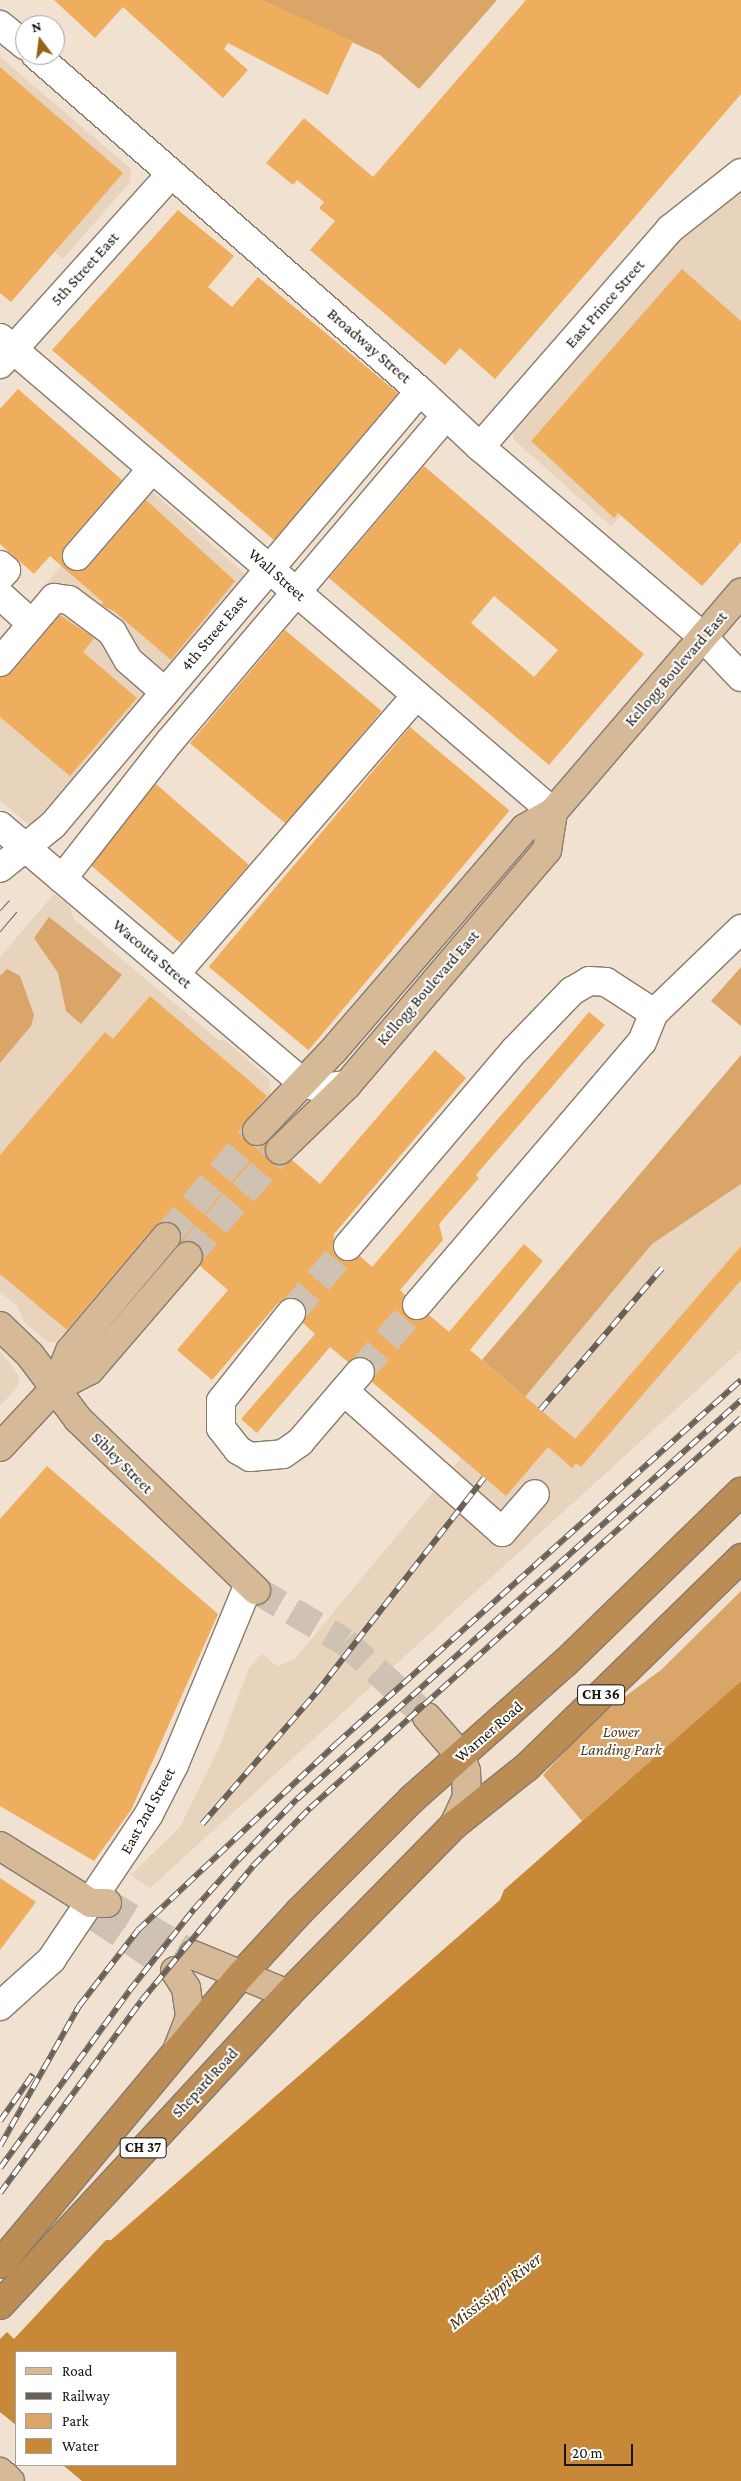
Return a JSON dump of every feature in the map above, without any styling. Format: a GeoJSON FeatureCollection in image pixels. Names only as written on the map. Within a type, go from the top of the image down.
{"type":"FeatureCollection","features":[{"type":"Feature","properties":{"kind":"highway","name":"Warner Road"},"geometry":{"type":"LineString","coordinates":[[240,1975],[370,1839],[566,1662],[741,1492]]}},
{"type":"Feature","properties":{"kind":"highway","name":"CH 36"},"geometry":{"type":"LineString","coordinates":[[454,1825],[526,1767],[741,1558]]}},
{"type":"Feature","properties":{"kind":"highway","name":"CH 37"},"geometry":{"type":"LineString","coordinates":[[288,1994],[454,1825]]}},
{"type":"Feature","properties":{"kind":"highway","name":"CH 37"},"geometry":{"type":"LineString","coordinates":[[0,2264],[175,2056],[240,1975]]}},
{"type":"Feature","properties":{"kind":"highway","name":"Shepard Road"},"geometry":{"type":"LineString","coordinates":[[0,2305],[288,1994]]}},
{"type":"Feature","properties":{"kind":"main road","name":"Kellogg Boulevard East"},"geometry":{"type":"LineString","coordinates":[[257,1131],[303,1083],[525,828],[553,812],[741,593]]}},
{"type":"Feature","properties":{"kind":"main road","name":"Kellogg Boulevard East"},"geometry":{"type":"LineString","coordinates":[[280,1150],[347,1085],[547,850],[553,812]]}},
{"type":"Feature","properties":{"kind":"main road"},"geometry":{"type":"LineString","coordinates":[[55,1388],[70,1351],[166,1237]]}},
{"type":"Feature","properties":{"kind":"main road"},"geometry":{"type":"LineString","coordinates":[[0,1446],[55,1388],[90,1370],[188,1256]]}},
{"type":"Feature","properties":{"kind":"main road","name":"Sibley Street"},"geometry":{"type":"LineString","coordinates":[[0,1326],[30,1355],[78,1419],[252,1588]]}},
{"type":"Feature","properties":{"kind":"main road"},"geometry":{"type":"LineString","coordinates":[[426,1717],[461,1756],[468,1783],[467,1797],[454,1825]]}},
{"type":"Feature","properties":{"kind":"main road"},"geometry":{"type":"LineString","coordinates":[[0,1846],[99,1908]]}},
{"type":"Feature","properties":{"kind":"main road"},"geometry":{"type":"LineString","coordinates":[[175,2056],[186,2035],[190,2017],[184,1963],[240,1975],[288,1994]]}},
{"type":"Feature","properties":{"kind":"main road"},"geometry":{"type":"LineString","coordinates":[[0,2472],[10,2481]]}},
{"type":"Feature","properties":{"kind":"street"},"geometry":{"type":"LineString","coordinates":[[0,25],[15,37]]}},
{"type":"Feature","properties":{"kind":"street","name":"Broadway Street"},"geometry":{"type":"LineString","coordinates":[[47,65],[420,391],[480,447],[703,636],[741,677]]}},
{"type":"Feature","properties":{"kind":"street","name":"East Prince Street"},"geometry":{"type":"LineString","coordinates":[[480,447],[670,229],[741,173]]}},
{"type":"Feature","properties":{"kind":"street","name":"5th Street East"},"geometry":{"type":"LineString","coordinates":[[4,351],[170,174]]}},
{"type":"Feature","properties":{"kind":"street","name":"Wall Street"},"geometry":{"type":"LineString","coordinates":[[4,351],[152,468],[553,812]]}},
{"type":"Feature","properties":{"kind":"street","name":"4th Street East"},"geometry":{"type":"LineString","coordinates":[[0,868],[53,824],[268,568],[420,391]]}},
{"type":"Feature","properties":{"kind":"street"},"geometry":{"type":"LineString","coordinates":[[62,879],[170,741],[298,593],[446,415]]}},
{"type":"Feature","properties":{"kind":"street"},"geometry":{"type":"LineString","coordinates":[[77,556],[152,468]]}},
{"type":"Feature","properties":{"kind":"street"},"geometry":{"type":"LineString","coordinates":[[0,565],[6,570],[0,577]]}},
{"type":"Feature","properties":{"kind":"street"},"geometry":{"type":"LineString","coordinates":[[0,595],[32,624]]}},
{"type":"Feature","properties":{"kind":"street"},"geometry":{"type":"LineString","coordinates":[[0,662],[54,598],[69,600],[112,632],[128,660],[165,692]]}},
{"type":"Feature","properties":{"kind":"street"},"geometry":{"type":"LineString","coordinates":[[175,974],[417,696]]}},
{"type":"Feature","properties":{"kind":"street","name":"Wacouta Street"},"geometry":{"type":"LineString","coordinates":[[0,826],[303,1083]]}},
{"type":"Feature","properties":{"kind":"street"},"geometry":{"type":"LineString","coordinates":[[417,1305],[642,1042],[654,1013],[741,929]]}},
{"type":"Feature","properties":{"kind":"street"},"geometry":{"type":"LineString","coordinates":[[348,1246],[515,1050],[572,991],[589,981],[606,982],[654,1013]]}},
{"type":"Feature","properties":{"kind":"street"},"geometry":{"type":"LineString","coordinates":[[303,1083],[322,1088],[347,1085]]}},
{"type":"Feature","properties":{"kind":"street"},"geometry":{"type":"LineString","coordinates":[[291,1313],[221,1401],[221,1428],[228,1441],[250,1457],[283,1454],[300,1442],[352,1381],[502,1532],[535,1494]]}},
{"type":"Feature","properties":{"kind":"street","name":"East 2nd Street"},"geometry":{"type":"LineString","coordinates":[[0,2006],[51,1960],[99,1908],[174,1765],[252,1588]]}},
{"type":"Feature","properties":{"kind":"shaded area"},"geometry":{"type":"Polygon","coordinates":[[[0,57],[131,169],[130,182],[63,259],[0,204],[0,57]]]}},
{"type":"Feature","properties":{"kind":"shaded area"},"geometry":{"type":"Polygon","coordinates":[[[741,190],[741,384],[611,526],[513,439],[515,424],[682,234],[741,190]]]}},
{"type":"Feature","properties":{"kind":"shaded area"},"geometry":{"type":"Polygon","coordinates":[[[137,478],[247,576],[44,820],[28,824],[0,800],[0,637],[137,478]]]}},
{"type":"Feature","properties":{"kind":"shaded area"},"geometry":{"type":"Polygon","coordinates":[[[54,894],[69,905],[74,919],[218,1040],[225,1040],[269,1079],[271,1094],[56,1342],[48,1342],[24,1322],[17,1306],[0,1292],[0,957],[54,894]]]}},
{"type":"Feature","properties":{"kind":"shaded area"},"geometry":{"type":"Polygon","coordinates":[[[741,1184],[741,1350],[150,1888],[131,1875],[180,1827],[219,1748],[249,1668],[262,1654],[277,1666],[295,1659],[461,1458],[519,1392],[525,1397],[652,1244],[741,1184]]]}},
{"type":"Feature","properties":{"kind":"shaded area"},"geometry":{"type":"Polygon","coordinates":[[[0,1351],[19,1376],[18,1386],[0,1406],[0,1351]]]}},
{"type":"Feature","properties":{"kind":"green space"},"geometry":{"type":"Polygon","coordinates":[[[261,0],[497,0],[419,89],[380,55],[261,0]]]}},
{"type":"Feature","properties":{"kind":"green space"},"geometry":{"type":"Polygon","coordinates":[[[49,917],[122,975],[81,1024],[66,1011],[58,973],[34,938],[49,917]]]}},
{"type":"Feature","properties":{"kind":"green space"},"geometry":{"type":"Polygon","coordinates":[[[741,967],[741,1026],[711,1001],[741,967]]]}},
{"type":"Feature","properties":{"kind":"green space"},"geometry":{"type":"Polygon","coordinates":[[[7,969],[20,976],[34,1015],[31,1026],[0,1063],[0,976],[7,969]]]}},
{"type":"Feature","properties":{"kind":"green space"},"geometry":{"type":"Polygon","coordinates":[[[741,1055],[741,1184],[652,1244],[525,1397],[482,1360],[741,1055]]]}},
{"type":"Feature","properties":{"kind":"green space","name":"Lower Landing Park"},"geometry":{"type":"Polygon","coordinates":[[[741,1591],[741,1681],[582,1821],[543,1775],[596,1718],[661,1670],[741,1591]]]}},
{"type":"Feature","properties":{"kind":"water","name":"Mississippi River"},"geometry":{"type":"Polygon","coordinates":[[[741,1681],[741,2481],[0,2481],[0,2339],[7,2332],[14,2339],[106,2240],[111,2240],[500,1900],[504,1890],[741,1681]]]}},
{"type":"Feature","properties":{"kind":"pier"},"geometry":{"type":"Polygon","coordinates":[[[0,2412],[15,2424],[15,2466],[64,2466],[82,2481],[0,2481],[0,2412]]]}},
{"type":"Feature","properties":{"kind":"building"},"geometry":{"type":"Polygon","coordinates":[[[54,0],[261,0],[353,41],[328,95],[228,43],[224,49],[248,70],[223,98],[123,7],[95,38],[54,0]]]}},
{"type":"Feature","properties":{"kind":"building"},"geometry":{"type":"Polygon","coordinates":[[[526,0],[741,0],[741,94],[495,379],[460,348],[445,365],[310,250],[335,221],[319,208],[324,202],[297,180],[293,185],[266,163],[304,118],[373,177],[526,0]]]}},
{"type":"Feature","properties":{"kind":"building"},"geometry":{"type":"Polygon","coordinates":[[[0,67],[123,173],[11,302],[0,293],[0,67]]]}},
{"type":"Feature","properties":{"kind":"building"},"geometry":{"type":"Polygon","coordinates":[[[178,210],[234,256],[208,287],[232,307],[258,277],[398,393],[274,540],[52,350],[178,210]]]}},
{"type":"Feature","properties":{"kind":"building"},"geometry":{"type":"Polygon","coordinates":[[[682,269],[741,321],[741,542],[702,586],[618,513],[614,518],[531,441],[682,269]]]}},
{"type":"Feature","properties":{"kind":"building"},"geometry":{"type":"Polygon","coordinates":[[[18,389],[122,480],[65,546],[62,554],[66,567],[75,571],[88,567],[146,500],[235,581],[171,660],[115,612],[100,604],[104,603],[50,556],[34,574],[0,544],[0,409],[18,389]]]}},
{"type":"Feature","properties":{"kind":"building"},"geometry":{"type":"Polygon","coordinates":[[[424,466],[644,654],[549,765],[329,578],[424,466]],[[494,596],[471,623],[534,677],[558,650],[494,596]]]}},
{"type":"Feature","properties":{"kind":"building"},"geometry":{"type":"Polygon","coordinates":[[[60,615],[94,638],[83,652],[137,698],[70,776],[0,717],[0,677],[12,672],[60,615]]]}},
{"type":"Feature","properties":{"kind":"building"},"geometry":{"type":"Polygon","coordinates":[[[285,630],[382,711],[286,824],[190,743],[285,630]]]}},
{"type":"Feature","properties":{"kind":"building"},"geometry":{"type":"Polygon","coordinates":[[[410,727],[510,811],[308,1050],[209,967],[410,727]]]}},
{"type":"Feature","properties":{"kind":"building"},"geometry":{"type":"Polygon","coordinates":[[[156,784],[249,865],[181,943],[88,862],[156,784]]]}},
{"type":"Feature","properties":{"kind":"building"},"geometry":{"type":"Polygon","coordinates":[[[150,996],[267,1096],[242,1127],[246,1142],[254,1146],[267,1143],[265,1153],[269,1161],[283,1165],[292,1160],[320,1184],[435,1050],[466,1078],[334,1234],[333,1251],[338,1258],[346,1261],[360,1256],[372,1267],[589,1012],[605,1025],[476,1175],[479,1178],[439,1224],[443,1240],[400,1290],[405,1295],[402,1303],[407,1317],[415,1320],[429,1315],[449,1332],[524,1244],[543,1261],[470,1350],[575,1439],[741,1246],[741,1280],[581,1467],[576,1463],[572,1468],[548,1447],[506,1496],[372,1382],[375,1374],[370,1360],[362,1357],[348,1362],[330,1347],[257,1433],[241,1419],[315,1334],[303,1323],[306,1315],[300,1301],[293,1298],[279,1302],[212,1380],[177,1350],[228,1290],[200,1266],[203,1258],[199,1245],[190,1241],[180,1243],[181,1232],[176,1225],[161,1222],[154,1227],[67,1330],[0,1274],[0,1155],[105,1032],[113,1039],[150,996]]]}},
{"type":"Feature","properties":{"kind":"building"},"geometry":{"type":"Polygon","coordinates":[[[47,1466],[218,1614],[131,1810],[94,1861],[0,1806],[0,1519],[47,1466]]]}},
{"type":"Feature","properties":{"kind":"building"},"geometry":{"type":"Polygon","coordinates":[[[0,1878],[36,1902],[0,1950],[0,1878]]]}},
{"type":"Feature","properties":{"kind":"tunnel"},"geometry":{"type":"LineString","coordinates":[[166,1237],[257,1131]]}},
{"type":"Feature","properties":{"kind":"tunnel"},"geometry":{"type":"LineString","coordinates":[[188,1256],[280,1150]]}},
{"type":"Feature","properties":{"kind":"tunnel"},"geometry":{"type":"LineString","coordinates":[[291,1313],[348,1246]]}},
{"type":"Feature","properties":{"kind":"tunnel"},"geometry":{"type":"LineString","coordinates":[[360,1372],[417,1305]]}},
{"type":"Feature","properties":{"kind":"tunnel"},"geometry":{"type":"LineString","coordinates":[[256,1590],[345,1642],[427,1717]]}},
{"type":"Feature","properties":{"kind":"tunnel"},"geometry":{"type":"LineString","coordinates":[[107,1903],[193,1955]]}},
{"type":"Feature","properties":{"kind":"tunnel"},"geometry":{"type":"LineString","coordinates":[[97,1918],[175,1971]]}},
{"type":"Feature","properties":{"kind":"tram line"},"geometry":{"type":"LineString","coordinates":[[0,910],[9,900]]}},
{"type":"Feature","properties":{"kind":"tram line"},"geometry":{"type":"LineString","coordinates":[[0,931],[16,912]]}},
{"type":"Feature","properties":{"kind":"railway"},"geometry":{"type":"LineString","coordinates":[[540,1410],[662,1268]]}},
{"type":"Feature","properties":{"kind":"railway"},"geometry":{"type":"LineString","coordinates":[[0,2146],[79,2006],[138,1930],[337,1743],[741,1380]]}},
{"type":"Feature","properties":{"kind":"railway"},"geometry":{"type":"LineString","coordinates":[[0,2168],[129,1991],[194,1909],[238,1860],[297,1799],[741,1400]]}},
{"type":"Feature","properties":{"kind":"railway"},"geometry":{"type":"LineString","coordinates":[[0,2193],[141,2001],[253,1866],[310,1808],[741,1418]]}},
{"type":"Feature","properties":{"kind":"railway"},"geometry":{"type":"LineString","coordinates":[[202,1824],[316,1693],[484,1478]]}},
{"type":"Feature","properties":{"kind":"railway"},"geometry":{"type":"LineString","coordinates":[[0,2121],[33,2074]]}}]}
